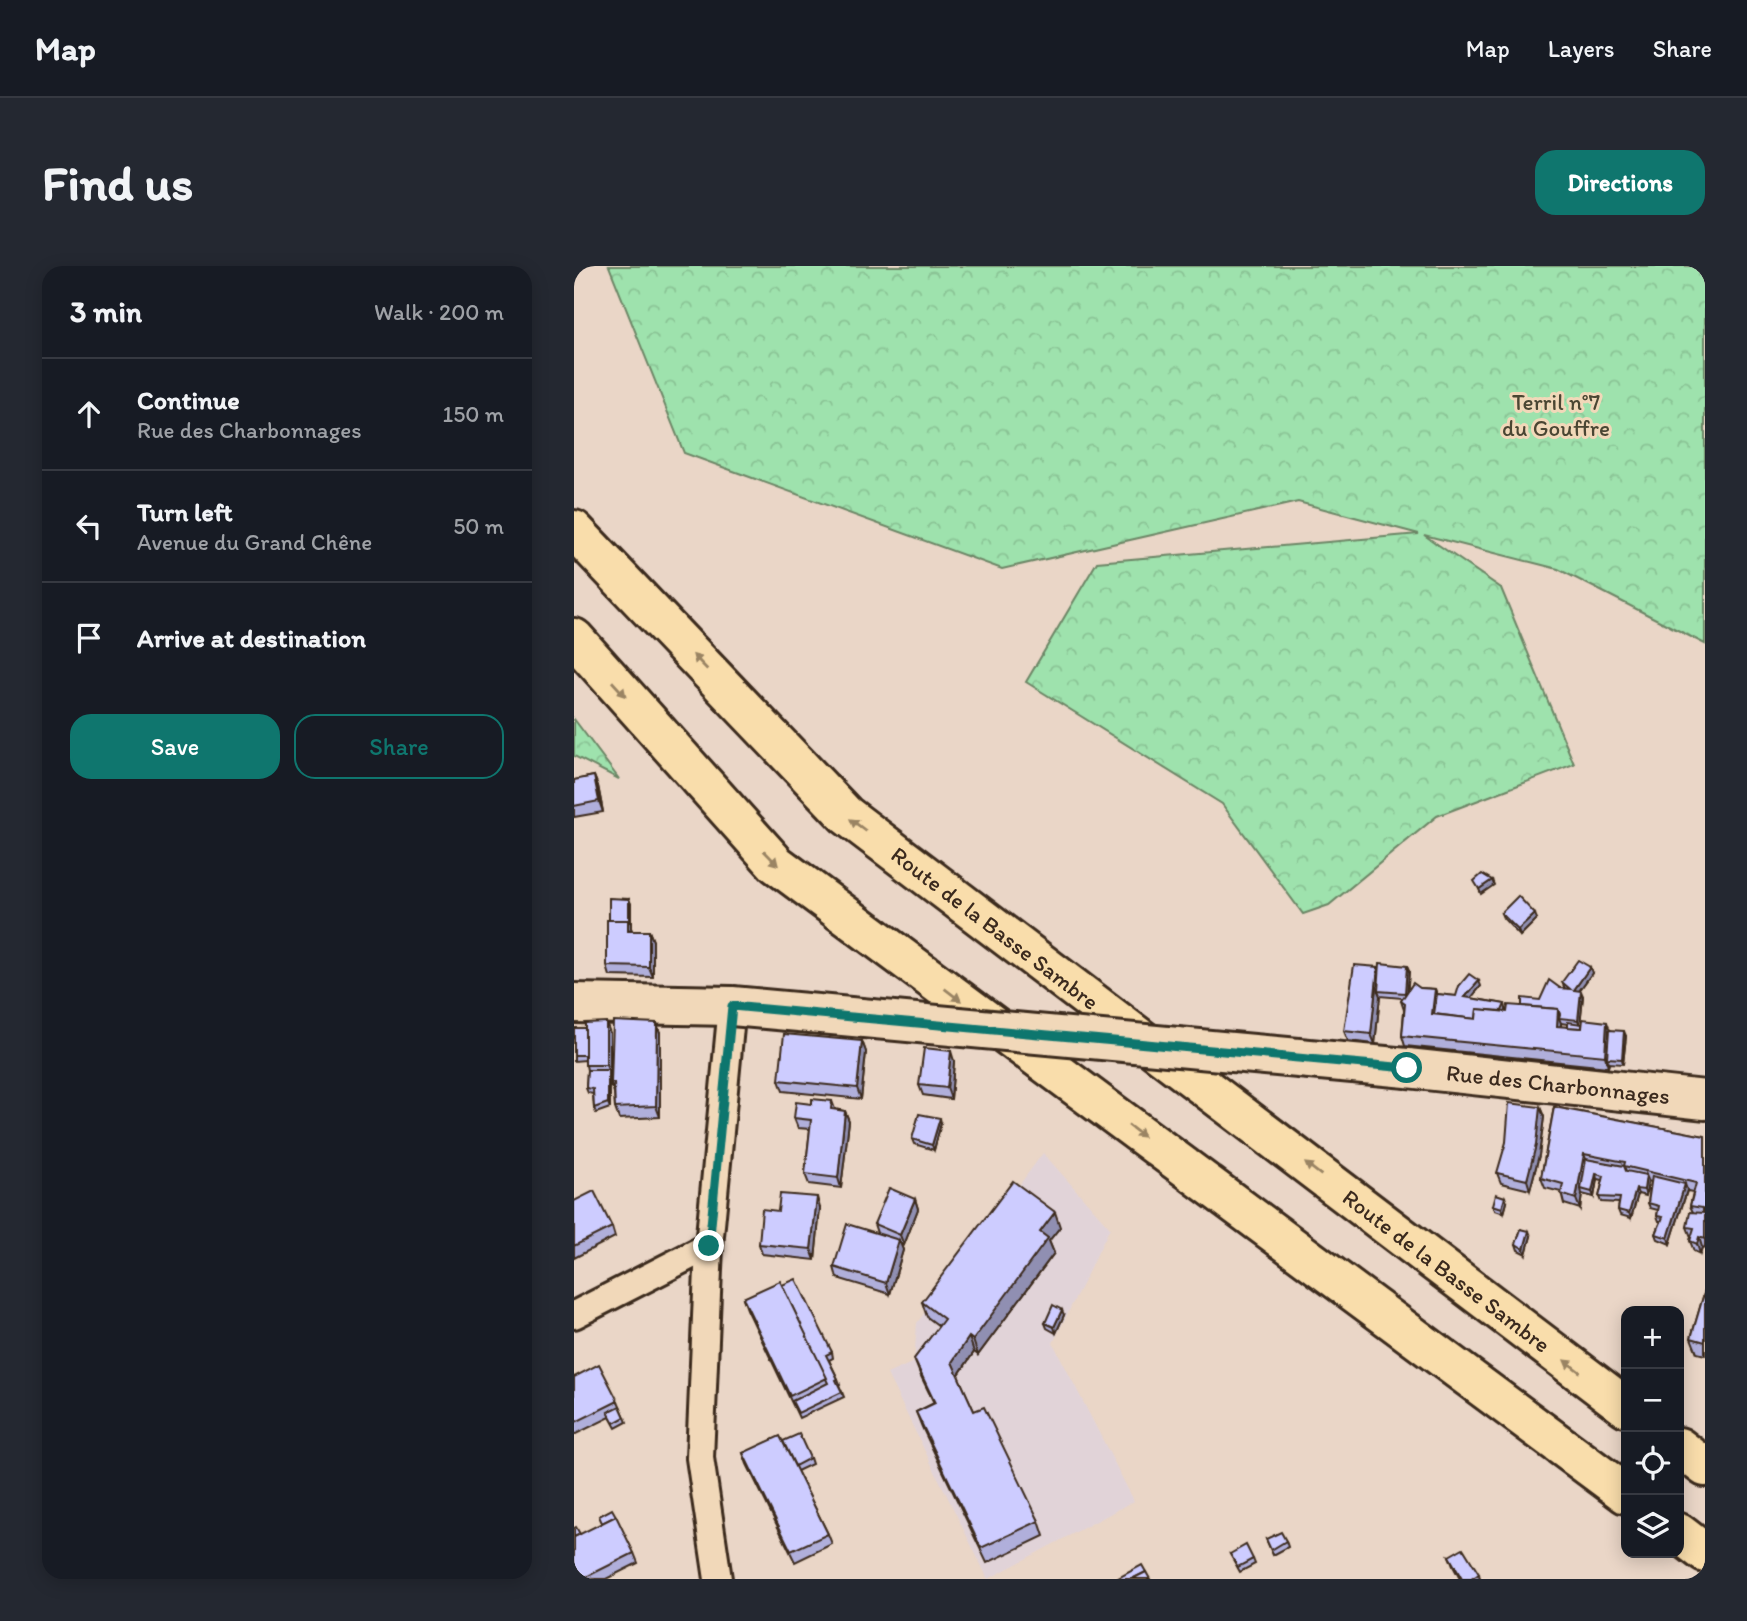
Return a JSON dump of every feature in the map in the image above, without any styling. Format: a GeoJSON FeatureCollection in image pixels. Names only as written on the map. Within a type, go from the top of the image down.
{"type":"FeatureCollection","features":[{"type":"Feature","properties":{"kind":"highway","name":"Route de la Basse Sambre"},"geometry":{"type":"LineString","coordinates":[[574,530],[846,815],[1621,1404]]}},
{"type":"Feature","properties":{"kind":"highway"},"geometry":{"type":"LineString","coordinates":[[574,638],[776,864],[1621,1490]]}},
{"type":"Feature","properties":{"kind":"highway"},"geometry":{"type":"LineString","coordinates":[[1684,1451],[1705,1467]]}},
{"type":"Feature","properties":{"kind":"highway"},"geometry":{"type":"LineString","coordinates":[[1684,1537],[1705,1553]]}},
{"type":"Feature","properties":{"kind":"street","name":"Rue des Charbonnages"},"geometry":{"type":"LineString","coordinates":[[574,1003],[732,1006],[1407,1068],[1705,1100]]}},
{"type":"Feature","properties":{"kind":"street"},"geometry":{"type":"LineString","coordinates":[[718,1579],[700,1458],[709,1246],[732,1006]]}},
{"type":"Feature","properties":{"kind":"street"},"geometry":{"type":"LineString","coordinates":[[574,1315],[709,1246]]}},
{"type":"Feature","properties":{"kind":"shaded area"},"geometry":{"type":"Polygon","coordinates":[[[1043,1153],[1110,1228],[1053,1343],[1134,1501],[988,1579],[887,1374],[914,1362],[917,1323],[1043,1153]]]}},
{"type":"Feature","properties":{"kind":"green space","name":"Terril n°7 du Gouffre"},"geometry":{"type":"Polygon","coordinates":[[[609,266],[1705,266],[1705,644],[1558,569],[1424,535],[1501,588],[1574,764],[1437,816],[1329,905],[1303,914],[1222,804],[1026,682],[1097,562],[1419,534],[1298,502],[1002,569],[684,453],[609,266]]]}},
{"type":"Feature","properties":{"kind":"green space"},"geometry":{"type":"Polygon","coordinates":[[[574,719],[619,779],[574,756],[574,719]]]}},
{"type":"Feature","properties":{"kind":"building"},"geometry":{"type":"Polygon","coordinates":[[[594,776],[599,801],[574,806],[574,780],[594,776]]]}},
{"type":"Feature","properties":{"kind":"building"},"geometry":{"type":"Polygon","coordinates":[[[1482,874],[1492,880],[1479,889],[1474,881],[1482,874]]]}},
{"type":"Feature","properties":{"kind":"building"},"geometry":{"type":"Polygon","coordinates":[[[1518,896],[1535,914],[1518,930],[1501,913],[1518,896]]]}},
{"type":"Feature","properties":{"kind":"building"},"geometry":{"type":"Polygon","coordinates":[[[609,898],[629,899],[629,923],[628,920],[609,920],[609,898]]]}},
{"type":"Feature","properties":{"kind":"building"},"geometry":{"type":"Polygon","coordinates":[[[607,920],[628,920],[628,931],[649,931],[649,967],[607,966],[607,920]]]}},
{"type":"Feature","properties":{"kind":"building"},"geometry":{"type":"Polygon","coordinates":[[[1578,960],[1590,967],[1574,990],[1581,991],[1578,1020],[1559,1018],[1558,1009],[1522,1006],[1522,998],[1540,1000],[1549,980],[1560,988],[1570,989],[1562,982],[1578,960]]]}},
{"type":"Feature","properties":{"kind":"building"},"geometry":{"type":"Polygon","coordinates":[[[1380,963],[1407,966],[1405,993],[1378,991],[1380,963]]]}},
{"type":"Feature","properties":{"kind":"building"},"geometry":{"type":"Polygon","coordinates":[[[1354,965],[1378,967],[1371,1034],[1344,1031],[1354,965]]]}},
{"type":"Feature","properties":{"kind":"building"},"geometry":{"type":"Polygon","coordinates":[[[1469,974],[1479,981],[1465,997],[1505,1004],[1502,1011],[1477,1009],[1476,1019],[1434,1014],[1437,994],[1456,996],[1459,986],[1469,974]]]}},
{"type":"Feature","properties":{"kind":"building"},"geometry":{"type":"Polygon","coordinates":[[[1413,983],[1420,988],[1435,989],[1432,1014],[1476,1019],[1477,1009],[1507,1012],[1508,1005],[1558,1009],[1557,1026],[1582,1028],[1583,1019],[1607,1022],[1605,1056],[1402,1036],[1405,1004],[1401,1001],[1413,983]]]}},
{"type":"Feature","properties":{"kind":"building"},"geometry":{"type":"Polygon","coordinates":[[[613,1021],[657,1023],[656,1106],[615,1108],[614,1083],[611,1083],[613,1021]]]}},
{"type":"Feature","properties":{"kind":"building"},"geometry":{"type":"Polygon","coordinates":[[[606,1022],[606,1065],[585,1065],[585,1023],[606,1022]]]}},
{"type":"Feature","properties":{"kind":"building"},"geometry":{"type":"Polygon","coordinates":[[[1568,1022],[1582,1024],[1582,1028],[1568,1027],[1568,1022]]]}},
{"type":"Feature","properties":{"kind":"building"},"geometry":{"type":"Polygon","coordinates":[[[574,1028],[585,1028],[585,1055],[574,1055],[574,1028]]]}},
{"type":"Feature","properties":{"kind":"building"},"geometry":{"type":"Polygon","coordinates":[[[1609,1030],[1624,1031],[1622,1059],[1607,1058],[1609,1030]]]}},
{"type":"Feature","properties":{"kind":"building"},"geometry":{"type":"Polygon","coordinates":[[[784,1034],[862,1041],[857,1088],[779,1080],[784,1034]]]}},
{"type":"Feature","properties":{"kind":"building"},"geometry":{"type":"Polygon","coordinates":[[[924,1048],[951,1051],[947,1088],[919,1085],[924,1048]]]}},
{"type":"Feature","properties":{"kind":"building"},"geometry":{"type":"Polygon","coordinates":[[[587,1070],[608,1070],[608,1103],[594,1108],[593,1089],[586,1088],[587,1070]]]}},
{"type":"Feature","properties":{"kind":"building"},"geometry":{"type":"Polygon","coordinates":[[[812,1099],[832,1101],[831,1109],[845,1111],[838,1178],[805,1174],[811,1120],[794,1118],[796,1102],[812,1104],[812,1099]]]}},
{"type":"Feature","properties":{"kind":"building"},"geometry":{"type":"Polygon","coordinates":[[[1509,1103],[1540,1107],[1536,1145],[1527,1180],[1497,1173],[1506,1142],[1509,1103]]]}},
{"type":"Feature","properties":{"kind":"building"},"geometry":{"type":"Polygon","coordinates":[[[1554,1107],[1705,1136],[1705,1239],[1699,1237],[1697,1244],[1690,1241],[1694,1228],[1687,1227],[1690,1212],[1703,1213],[1703,1208],[1690,1206],[1696,1183],[1624,1166],[1625,1162],[1584,1154],[1576,1199],[1561,1194],[1563,1184],[1541,1178],[1554,1107]]]}},
{"type":"Feature","properties":{"kind":"building"},"geometry":{"type":"Polygon","coordinates":[[[919,1114],[940,1118],[932,1145],[912,1139],[919,1114]]]}},
{"type":"Feature","properties":{"kind":"building"},"geometry":{"type":"Polygon","coordinates":[[[1586,1159],[1624,1166],[1626,1171],[1646,1175],[1644,1190],[1636,1189],[1629,1213],[1618,1210],[1620,1198],[1599,1197],[1604,1176],[1596,1174],[1592,1192],[1581,1189],[1586,1159]]]}},
{"type":"Feature","properties":{"kind":"building"},"geometry":{"type":"Polygon","coordinates":[[[1652,1176],[1685,1184],[1668,1238],[1656,1234],[1663,1217],[1657,1216],[1659,1206],[1648,1203],[1652,1176]]]}},
{"type":"Feature","properties":{"kind":"building"},"geometry":{"type":"Polygon","coordinates":[[[1013,1181],[1055,1212],[1040,1232],[1048,1238],[973,1340],[969,1337],[952,1362],[974,1411],[984,1407],[1039,1521],[981,1548],[916,1412],[935,1403],[914,1359],[944,1319],[922,1302],[1013,1181]]]}},
{"type":"Feature","properties":{"kind":"building"},"geometry":{"type":"Polygon","coordinates":[[[889,1188],[915,1199],[900,1235],[874,1224],[889,1188]]]}},
{"type":"Feature","properties":{"kind":"building"},"geometry":{"type":"Polygon","coordinates":[[[594,1191],[612,1227],[574,1246],[574,1201],[594,1191]]]}},
{"type":"Feature","properties":{"kind":"building"},"geometry":{"type":"Polygon","coordinates":[[[780,1194],[817,1197],[811,1249],[759,1244],[762,1209],[778,1211],[780,1194]]]}},
{"type":"Feature","properties":{"kind":"building"},"geometry":{"type":"Polygon","coordinates":[[[1496,1194],[1505,1197],[1502,1208],[1493,1205],[1496,1194]]]}},
{"type":"Feature","properties":{"kind":"building"},"geometry":{"type":"Polygon","coordinates":[[[847,1224],[899,1240],[886,1283],[834,1267],[847,1224]]]}},
{"type":"Feature","properties":{"kind":"building"},"geometry":{"type":"Polygon","coordinates":[[[1521,1229],[1529,1231],[1524,1249],[1516,1244],[1521,1229]]]}},
{"type":"Feature","properties":{"kind":"building"},"geometry":{"type":"Polygon","coordinates":[[[796,1279],[832,1352],[826,1355],[842,1392],[798,1413],[792,1401],[828,1383],[782,1285],[796,1279]]]}},
{"type":"Feature","properties":{"kind":"building"},"geometry":{"type":"Polygon","coordinates":[[[780,1281],[827,1378],[790,1396],[743,1298],[780,1281]]]}},
{"type":"Feature","properties":{"kind":"building"},"geometry":{"type":"Polygon","coordinates":[[[1705,1290],[1705,1342],[1691,1338],[1705,1290]]]}},
{"type":"Feature","properties":{"kind":"building"},"geometry":{"type":"Polygon","coordinates":[[[1053,1305],[1062,1310],[1054,1327],[1045,1323],[1053,1305]]]}},
{"type":"Feature","properties":{"kind":"building"},"geometry":{"type":"Polygon","coordinates":[[[599,1364],[618,1401],[574,1423],[574,1377],[599,1364]]]}},
{"type":"Feature","properties":{"kind":"building"},"geometry":{"type":"Polygon","coordinates":[[[620,1406],[625,1417],[614,1423],[608,1412],[620,1406]]]}},
{"type":"Feature","properties":{"kind":"building"},"geometry":{"type":"Polygon","coordinates":[[[799,1434],[810,1458],[795,1466],[783,1441],[799,1434]]]}},
{"type":"Feature","properties":{"kind":"building"},"geometry":{"type":"Polygon","coordinates":[[[780,1436],[828,1534],[791,1551],[743,1453],[780,1436]]]}},
{"type":"Feature","properties":{"kind":"building"},"geometry":{"type":"Polygon","coordinates":[[[612,1509],[616,1516],[602,1523],[599,1516],[612,1509]]]}},
{"type":"Feature","properties":{"kind":"building"},"geometry":{"type":"Polygon","coordinates":[[[616,1516],[634,1553],[582,1579],[574,1579],[574,1537],[616,1516]]]}},
{"type":"Feature","properties":{"kind":"building"},"geometry":{"type":"Polygon","coordinates":[[[576,1527],[580,1534],[574,1537],[574,1528],[576,1527]]]}},
{"type":"Feature","properties":{"kind":"building"},"geometry":{"type":"Polygon","coordinates":[[[1281,1532],[1286,1541],[1271,1550],[1266,1539],[1281,1532]]]}},
{"type":"Feature","properties":{"kind":"building"},"geometry":{"type":"Polygon","coordinates":[[[1246,1545],[1253,1559],[1238,1567],[1230,1554],[1246,1545]]]}},
{"type":"Feature","properties":{"kind":"building"},"geometry":{"type":"Polygon","coordinates":[[[1463,1548],[1479,1574],[1471,1579],[1462,1579],[1449,1556],[1463,1548]]]}},
{"type":"Feature","properties":{"kind":"building"},"geometry":{"type":"Polygon","coordinates":[[[1142,1565],[1146,1572],[1132,1579],[1118,1579],[1118,1578],[1142,1565]]]}},
{"type":"Feature","properties":{"kind":"building"},"geometry":{"type":"Polygon","coordinates":[[[1146,1572],[1150,1579],[1132,1579],[1146,1572]]]}},
{"type":"Feature","properties":{"kind":"route"},"geometry":{"type":"LineString","coordinates":[[709,1246],[732,1006],[1407,1068]]}}]}
